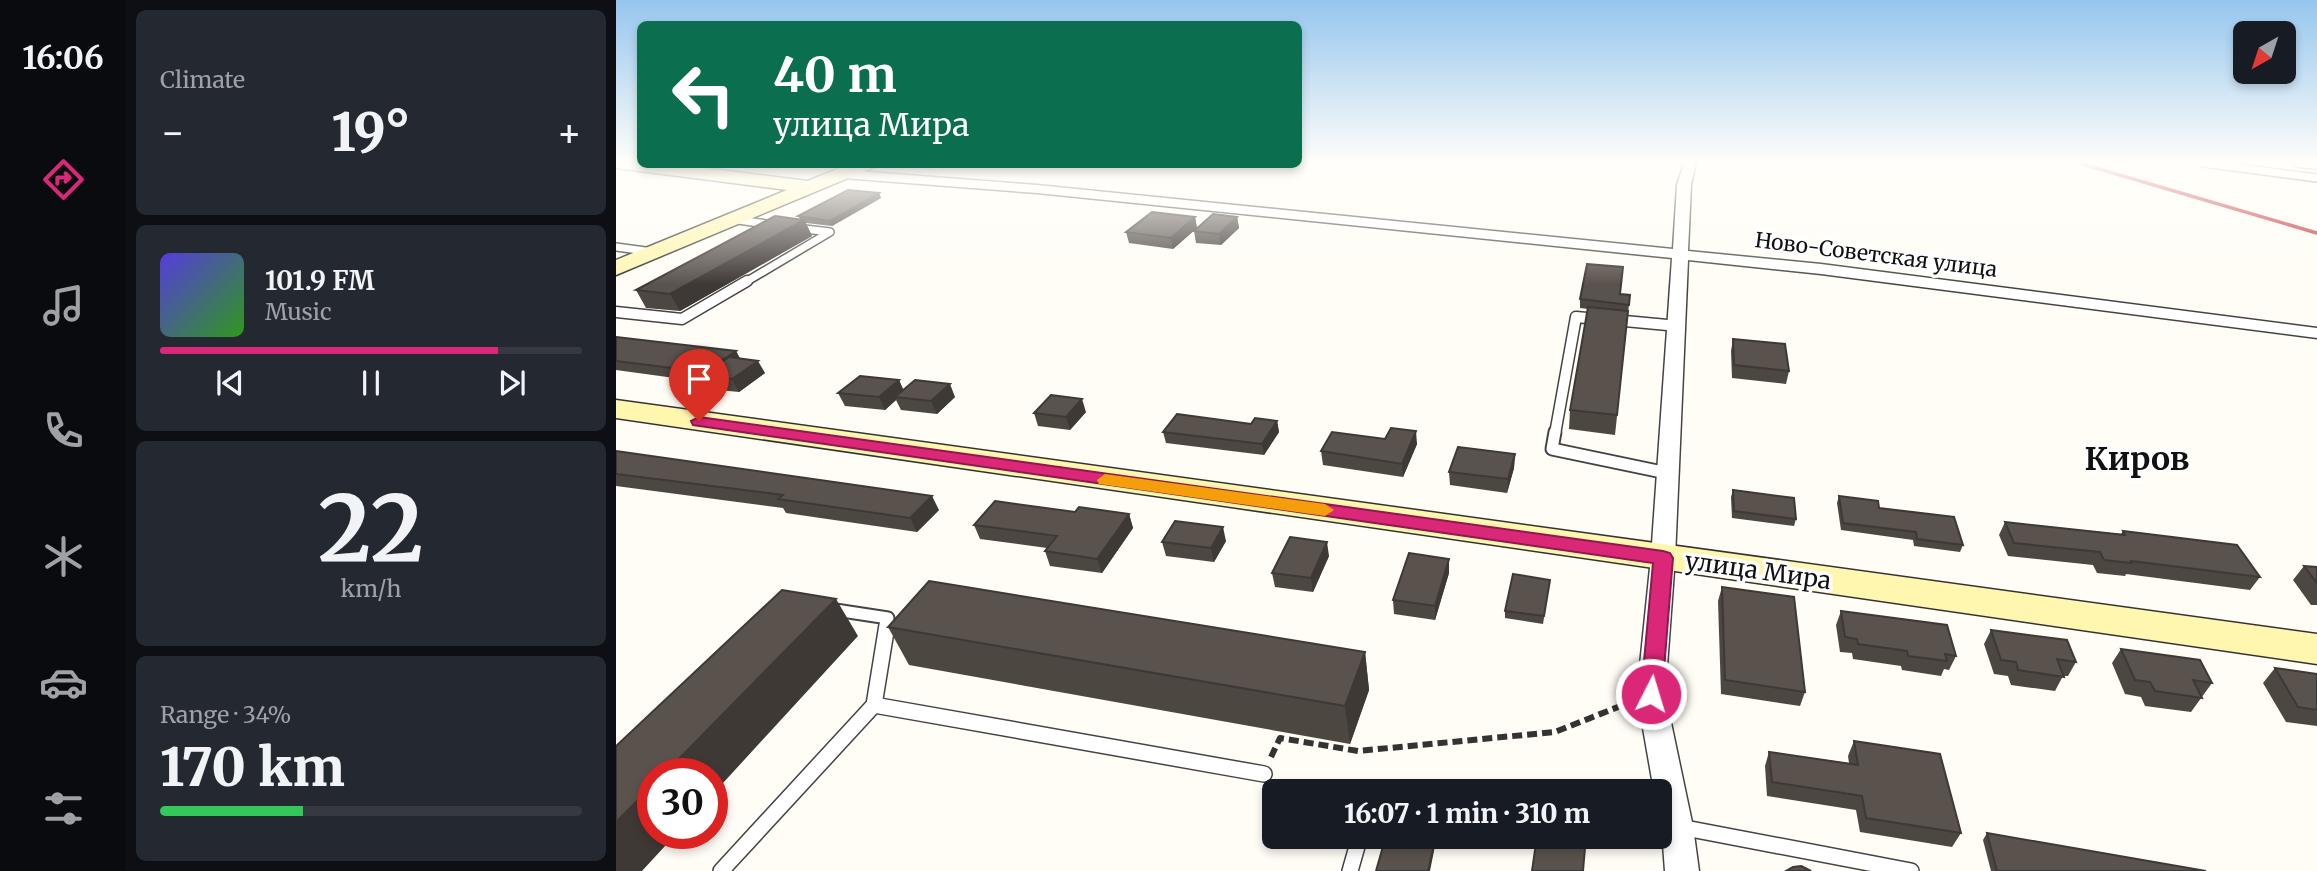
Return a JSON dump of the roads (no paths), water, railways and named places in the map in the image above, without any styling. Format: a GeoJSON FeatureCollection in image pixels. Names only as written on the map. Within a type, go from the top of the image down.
{"type":"FeatureCollection","features":[{"type":"Feature","properties":{"kind":"street"},"geometry":{"type":"LineString","coordinates":[[616,268],[768,204]]}},
{"type":"Feature","properties":{"kind":"street","name":"Ново-Советская улица"},"geometry":{"type":"LineString","coordinates":[[1180,204],[1821,269],[2317,333]]}},
{"type":"Feature","properties":{"kind":"street"},"geometry":{"type":"LineString","coordinates":[[1682,871],[1677,827],[1651,694],[1663,558],[1683,204]]}},
{"type":"Feature","properties":{"kind":"street","name":"улица Мира"},"geometry":{"type":"LineString","coordinates":[[616,409],[2317,649]]}},
{"type":"Feature","properties":{"kind":"lane"},"geometry":{"type":"LineString","coordinates":[[616,312],[682,319],[830,232],[731,219]]}},
{"type":"Feature","properties":{"kind":"lane"},"geometry":{"type":"LineString","coordinates":[[616,247],[653,252]]}},
{"type":"Feature","properties":{"kind":"lane"},"geometry":{"type":"LineString","coordinates":[[1667,472],[1552,449],[1576,317],[1678,326]]}},
{"type":"Feature","properties":{"kind":"lane"},"geometry":{"type":"LineString","coordinates":[[721,871],[874,705],[888,618],[814,607]]}},
{"type":"Feature","properties":{"kind":"lane"},"geometry":{"type":"LineString","coordinates":[[874,705],[1264,774]]}},
{"type":"Feature","properties":{"kind":"lane"},"geometry":{"type":"LineString","coordinates":[[1677,827],[1911,871]]}},
{"type":"Feature","properties":{"kind":"lane"},"geometry":{"type":"LineString","coordinates":[[1350,871],[1356,849]]}},
{"type":"Feature","properties":{"kind":"railway"},"geometry":{"type":"LineString","coordinates":[[2217,204],[2317,233]]}},
{"type":"Feature","properties":{"kind":"district","name":"Киров"},"geometry":{"type":"Point","coordinates":[2137,459]}}]}
